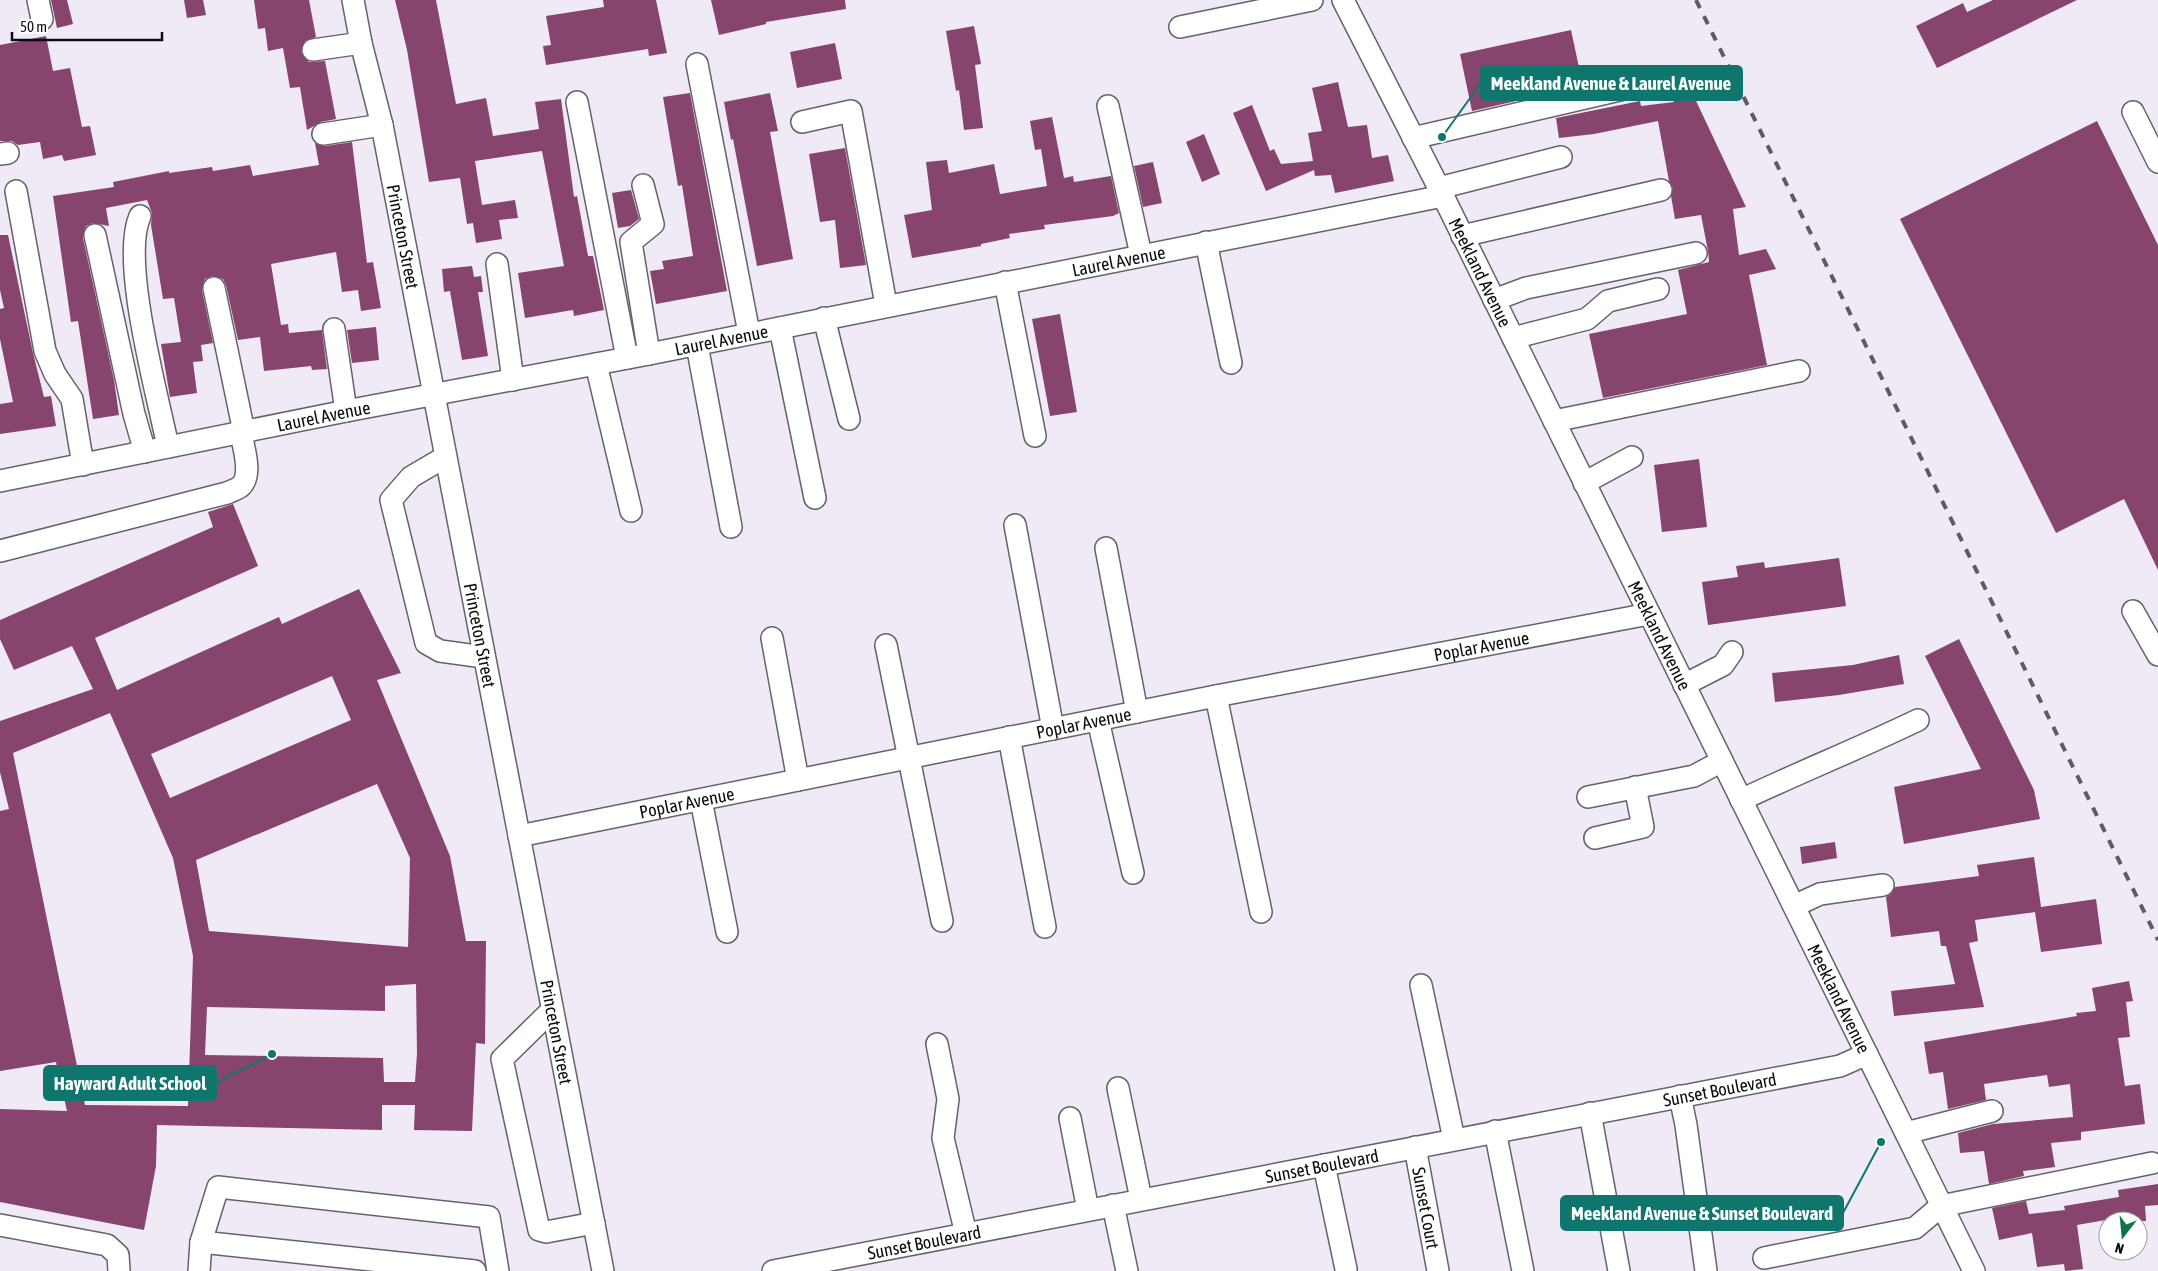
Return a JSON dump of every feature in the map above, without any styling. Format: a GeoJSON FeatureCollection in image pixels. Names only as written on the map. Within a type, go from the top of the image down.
{"type":"FeatureCollection","features":[{"type":"Feature","properties":{"kind":"street","name":"Princeton Street"},"geometry":{"type":"LineString","coordinates":[[354,0],[361,43],[382,125],[603,1271]]}},
{"type":"Feature","properties":{"kind":"street"},"geometry":{"type":"LineString","coordinates":[[1180,27],[1312,0]]}},
{"type":"Feature","properties":{"kind":"street","name":"Meekland Avenue"},"geometry":{"type":"LineString","coordinates":[[1343,0],[1441,192],[1974,1271]]}},
{"type":"Feature","properties":{"kind":"street"},"geometry":{"type":"LineString","coordinates":[[313,50],[361,43]]}},
{"type":"Feature","properties":{"kind":"street"},"geometry":{"type":"LineString","coordinates":[[697,64],[749,333]]}},
{"type":"Feature","properties":{"kind":"street"},"geometry":{"type":"LineString","coordinates":[[1414,138],[1654,82]]}},
{"type":"Feature","properties":{"kind":"street"},"geometry":{"type":"LineString","coordinates":[[578,102],[626,358]]}},
{"type":"Feature","properties":{"kind":"street"},"geometry":{"type":"LineString","coordinates":[[1108,106],[1140,255]]}},
{"type":"Feature","properties":{"kind":"street"},"geometry":{"type":"LineString","coordinates":[[802,122],[850,111],[886,306]]}},
{"type":"Feature","properties":{"kind":"street"},"geometry":{"type":"LineString","coordinates":[[2134,112],[2158,162]]}},
{"type":"Feature","properties":{"kind":"street"},"geometry":{"type":"LineString","coordinates":[[323,134],[382,125]]}},
{"type":"Feature","properties":{"kind":"street","name":"Laurel Avenue"},"geometry":{"type":"LineString","coordinates":[[0,481],[346,411],[649,354],[1206,242],[1441,192],[1561,157]]}},
{"type":"Feature","properties":{"kind":"street"},"geometry":{"type":"LineString","coordinates":[[643,185],[653,224],[631,242],[649,354]]}},
{"type":"Feature","properties":{"kind":"street"},"geometry":{"type":"LineString","coordinates":[[16,190],[45,351],[55,374],[72,399],[83,464]]}},
{"type":"Feature","properties":{"kind":"street"},"geometry":{"type":"LineString","coordinates":[[1462,236],[1661,190]]}},
{"type":"Feature","properties":{"kind":"street"},"geometry":{"type":"LineString","coordinates":[[140,216],[135,230],[134,280],[168,448]]}},
{"type":"Feature","properties":{"kind":"street"},"geometry":{"type":"LineString","coordinates":[[95,235],[134,414],[145,452]]}},
{"type":"Feature","properties":{"kind":"street"},"geometry":{"type":"LineString","coordinates":[[1206,242],[1231,363]]}},
{"type":"Feature","properties":{"kind":"street"},"geometry":{"type":"LineString","coordinates":[[1494,300],[1526,288],[1696,253]]}},
{"type":"Feature","properties":{"kind":"street"},"geometry":{"type":"LineString","coordinates":[[497,264],[514,380]]}},
{"type":"Feature","properties":{"kind":"street"},"geometry":{"type":"LineString","coordinates":[[1005,282],[1035,436]]}},
{"type":"Feature","properties":{"kind":"street"},"geometry":{"type":"LineString","coordinates":[[0,551],[226,493],[241,486],[246,477],[242,433],[214,288]]}},
{"type":"Feature","properties":{"kind":"street"},"geometry":{"type":"LineString","coordinates":[[1513,338],[1587,318],[1608,301],[1658,289]]}},
{"type":"Feature","properties":{"kind":"street"},"geometry":{"type":"LineString","coordinates":[[824,318],[849,419]]}},
{"type":"Feature","properties":{"kind":"street"},"geometry":{"type":"LineString","coordinates":[[780,328],[815,498]]}},
{"type":"Feature","properties":{"kind":"street"},"geometry":{"type":"LineString","coordinates":[[334,330],[346,411]]}},
{"type":"Feature","properties":{"kind":"street"},"geometry":{"type":"LineString","coordinates":[[697,344],[731,527]]}},
{"type":"Feature","properties":{"kind":"street"},"geometry":{"type":"LineString","coordinates":[[596,364],[631,512]]}},
{"type":"Feature","properties":{"kind":"street"},"geometry":{"type":"LineString","coordinates":[[1554,421],[1799,371]]}},
{"type":"Feature","properties":{"kind":"street"},"geometry":{"type":"LineString","coordinates":[[445,457],[411,477],[391,500],[426,643],[440,651],[484,657]]}},
{"type":"Feature","properties":{"kind":"street"},"geometry":{"type":"LineString","coordinates":[[1584,483],[1632,457]]}},
{"type":"Feature","properties":{"kind":"street"},"geometry":{"type":"LineString","coordinates":[[1015,526],[1053,729]]}},
{"type":"Feature","properties":{"kind":"street"},"geometry":{"type":"LineString","coordinates":[[1106,548],[1137,712]]}},
{"type":"Feature","properties":{"kind":"street"},"geometry":{"type":"LineString","coordinates":[[2133,611],[2158,656]]}},
{"type":"Feature","properties":{"kind":"street","name":"Poplar Avenue"},"geometry":{"type":"LineString","coordinates":[[519,836],[1216,696],[1650,614]]}},
{"type":"Feature","properties":{"kind":"street"},"geometry":{"type":"LineString","coordinates":[[772,638],[798,780]]}},
{"type":"Feature","properties":{"kind":"street"},"geometry":{"type":"LineString","coordinates":[[886,645],[942,921]]}},
{"type":"Feature","properties":{"kind":"street"},"geometry":{"type":"LineString","coordinates":[[1684,685],[1723,665],[1732,652]]}},
{"type":"Feature","properties":{"kind":"street"},"geometry":{"type":"LineString","coordinates":[[1216,696],[1262,912]]}},
{"type":"Feature","properties":{"kind":"street"},"geometry":{"type":"LineString","coordinates":[[1098,720],[1133,873]]}},
{"type":"Feature","properties":{"kind":"street"},"geometry":{"type":"LineString","coordinates":[[1741,800],[1803,770],[1862,747],[1918,720]]}},
{"type":"Feature","properties":{"kind":"street"},"geometry":{"type":"LineString","coordinates":[[1009,737],[1046,927]]}},
{"type":"Feature","properties":{"kind":"street"},"geometry":{"type":"LineString","coordinates":[[1588,797],[1694,776],[1722,761]]}},
{"type":"Feature","properties":{"kind":"street"},"geometry":{"type":"LineString","coordinates":[[1595,838],[1643,826],[1635,788]]}},
{"type":"Feature","properties":{"kind":"street"},"geometry":{"type":"LineString","coordinates":[[701,800],[727,932]]}},
{"type":"Feature","properties":{"kind":"street"},"geometry":{"type":"LineString","coordinates":[[1794,906],[1820,894],[1883,885]]}},
{"type":"Feature","properties":{"kind":"street"},"geometry":{"type":"LineString","coordinates":[[1421,985],[1454,1139]]}},
{"type":"Feature","properties":{"kind":"street"},"geometry":{"type":"LineString","coordinates":[[552,1010],[502,1059],[539,1230],[546,1232],[594,1223]]}},
{"type":"Feature","properties":{"kind":"street"},"geometry":{"type":"LineString","coordinates":[[938,1044],[948,1099],[944,1138],[966,1234]]}},
{"type":"Feature","properties":{"kind":"street","name":"Sunset Boulevard"},"geometry":{"type":"LineString","coordinates":[[773,1271],[824,1266],[966,1234],[1113,1205],[1495,1130],[1840,1066],[1867,1054]]}},
{"type":"Feature","properties":{"kind":"street"},"geometry":{"type":"LineString","coordinates":[[1118,1088],[1141,1200]]}},
{"type":"Feature","properties":{"kind":"street"},"geometry":{"type":"LineString","coordinates":[[1680,1096],[1686,1125],[1706,1271]]}},
{"type":"Feature","properties":{"kind":"street"},"geometry":{"type":"LineString","coordinates":[[1906,1133],[1992,1111]]}},
{"type":"Feature","properties":{"kind":"street"},"geometry":{"type":"LineString","coordinates":[[1590,1113],[1620,1271]]}},
{"type":"Feature","properties":{"kind":"street"},"geometry":{"type":"LineString","coordinates":[[1070,1118],[1088,1210]]}},
{"type":"Feature","properties":{"kind":"street"},"geometry":{"type":"LineString","coordinates":[[1495,1130],[1523,1271]]}},
{"type":"Feature","properties":{"kind":"street","name":"Sunset Court"},"geometry":{"type":"LineString","coordinates":[[1415,1147],[1438,1271]]}},
{"type":"Feature","properties":{"kind":"street"},"geometry":{"type":"LineString","coordinates":[[1764,1258],[1915,1228],[1941,1206],[2152,1163]]}},
{"type":"Feature","properties":{"kind":"street"},"geometry":{"type":"LineString","coordinates":[[1324,1165],[1346,1269]]}},
{"type":"Feature","properties":{"kind":"street"},"geometry":{"type":"LineString","coordinates":[[199,1271],[201,1242],[218,1187],[489,1217],[498,1271]]}},
{"type":"Feature","properties":{"kind":"street"},"geometry":{"type":"LineString","coordinates":[[1113,1205],[1127,1271]]}},
{"type":"Feature","properties":{"kind":"street"},"geometry":{"type":"LineString","coordinates":[[0,1225],[107,1245],[118,1256],[119,1271]]}},
{"type":"Feature","properties":{"kind":"street"},"geometry":{"type":"LineString","coordinates":[[201,1242],[475,1271]]}},
{"type":"Feature","properties":{"kind":"building"},"geometry":{"type":"Polygon","coordinates":[[[51,0],[67,0],[73,24],[57,28],[51,0]]]}},
{"type":"Feature","properties":{"kind":"building"},"geometry":{"type":"Polygon","coordinates":[[[184,0],[203,0],[206,15],[187,18],[184,0]]]}},
{"type":"Feature","properties":{"kind":"building"},"geometry":{"type":"Polygon","coordinates":[[[254,0],[309,0],[316,37],[305,41],[301,52],[309,62],[325,61],[336,119],[321,122],[307,130],[300,87],[290,88],[283,48],[268,51],[265,28],[258,29],[254,0]]]}},
{"type":"Feature","properties":{"kind":"building"},"geometry":{"type":"Polygon","coordinates":[[[395,0],[436,0],[456,104],[486,98],[493,136],[539,129],[535,102],[561,99],[574,197],[577,196],[588,256],[593,256],[604,310],[574,316],[573,310],[525,318],[518,273],[564,266],[542,151],[475,161],[482,205],[515,200],[518,218],[499,220],[502,239],[476,243],[473,223],[467,224],[460,178],[429,182],[407,50],[395,0]]]}},
{"type":"Feature","properties":{"kind":"building"},"geometry":{"type":"Polygon","coordinates":[[[603,0],[656,0],[667,53],[649,56],[648,49],[546,65],[543,46],[551,45],[546,16],[604,7],[603,0]]]}},
{"type":"Feature","properties":{"kind":"building"},"geometry":{"type":"Polygon","coordinates":[[[711,0],[845,0],[846,9],[766,22],[766,24],[719,35],[711,0]]]}},
{"type":"Feature","properties":{"kind":"building"},"geometry":{"type":"Polygon","coordinates":[[[1993,0],[2077,0],[1937,68],[1916,26],[1963,3],[1967,12],[1993,0]]]}},
{"type":"Feature","properties":{"kind":"building"},"geometry":{"type":"Polygon","coordinates":[[[974,26],[981,64],[975,65],[983,128],[964,130],[959,90],[956,91],[946,31],[974,26]]]}},
{"type":"Feature","properties":{"kind":"building"},"geometry":{"type":"Polygon","coordinates":[[[1571,30],[1583,86],[1472,111],[1460,54],[1571,30]]]}},
{"type":"Feature","properties":{"kind":"building"},"geometry":{"type":"Polygon","coordinates":[[[46,36],[53,71],[70,68],[82,127],[90,126],[96,155],[64,161],[62,155],[43,159],[40,142],[18,145],[12,141],[0,141],[0,45],[46,36]]]}},
{"type":"Feature","properties":{"kind":"building"},"geometry":{"type":"Polygon","coordinates":[[[835,43],[842,79],[797,88],[790,52],[835,43]]]}},
{"type":"Feature","properties":{"kind":"building"},"geometry":{"type":"Polygon","coordinates":[[[1338,82],[1348,127],[1367,125],[1372,158],[1388,155],[1394,181],[1335,193],[1331,175],[1315,176],[1314,170],[1266,191],[1233,113],[1252,105],[1270,151],[1274,149],[1281,164],[1313,161],[1308,133],[1322,131],[1312,88],[1338,82]]]}},
{"type":"Feature","properties":{"kind":"building"},"geometry":{"type":"Polygon","coordinates":[[[1690,88],[1746,207],[1733,209],[1739,255],[1766,249],[1776,269],[1749,275],[1767,365],[1603,398],[1589,334],[1687,314],[1678,270],[1709,262],[1708,251],[1701,215],[1675,219],[1671,196],[1673,188],[1669,181],[1658,121],[1594,134],[1559,138],[1556,118],[1640,101],[1641,106],[1674,102],[1672,91],[1690,88]]]}},
{"type":"Feature","properties":{"kind":"building"},"geometry":{"type":"Polygon","coordinates":[[[690,93],[727,291],[656,304],[650,271],[664,269],[662,261],[693,256],[682,185],[678,186],[663,97],[690,93]]]}},
{"type":"Feature","properties":{"kind":"building"},"geometry":{"type":"Polygon","coordinates":[[[770,93],[778,131],[770,132],[793,259],[757,266],[733,139],[731,140],[724,102],[770,93]]]}},
{"type":"Feature","properties":{"kind":"building"},"geometry":{"type":"Polygon","coordinates":[[[1052,117],[1064,178],[1073,176],[1074,182],[1111,176],[1119,213],[1113,216],[1044,225],[1045,229],[1009,234],[1010,238],[981,244],[981,246],[912,258],[904,215],[932,210],[926,162],[947,160],[949,173],[994,164],[1000,194],[1047,186],[1041,149],[1035,150],[1030,121],[1052,117]]]}},
{"type":"Feature","properties":{"kind":"building"},"geometry":{"type":"Polygon","coordinates":[[[2097,121],[2158,245],[2158,570],[2124,499],[2056,533],[1900,219],[2097,121]]]}},
{"type":"Feature","properties":{"kind":"building"},"geometry":{"type":"Polygon","coordinates":[[[1204,134],[1220,174],[1202,182],[1186,142],[1204,134]]]}},
{"type":"Feature","properties":{"kind":"building"},"geometry":{"type":"Polygon","coordinates":[[[352,142],[367,263],[373,262],[381,308],[361,311],[358,290],[342,292],[336,252],[271,264],[281,325],[288,324],[289,333],[322,330],[327,369],[312,370],[311,366],[264,371],[260,337],[238,340],[226,285],[223,279],[212,276],[205,279],[202,290],[213,343],[201,345],[203,361],[193,362],[197,393],[170,397],[161,344],[181,342],[174,298],[163,299],[151,225],[152,213],[147,200],[106,208],[109,226],[93,223],[86,226],[83,238],[114,380],[119,415],[93,419],[78,321],[71,322],[53,196],[114,187],[113,182],[169,171],[169,173],[212,167],[213,171],[250,165],[253,176],[319,165],[315,143],[325,146],[352,142]]]}},
{"type":"Feature","properties":{"kind":"building"},"geometry":{"type":"Polygon","coordinates":[[[845,148],[866,265],[840,268],[835,220],[820,222],[809,154],[845,148]]]}},
{"type":"Feature","properties":{"kind":"building"},"geometry":{"type":"Polygon","coordinates":[[[1153,162],[1162,203],[1143,207],[1134,166],[1153,162]]]}},
{"type":"Feature","properties":{"kind":"building"},"geometry":{"type":"Polygon","coordinates":[[[631,190],[639,219],[630,226],[618,228],[612,193],[631,190]]]}},
{"type":"Feature","properties":{"kind":"building"},"geometry":{"type":"Polygon","coordinates":[[[0,235],[8,235],[44,397],[51,396],[56,426],[0,434],[0,404],[13,402],[0,339],[0,309],[4,308],[0,290],[0,235]]]}},
{"type":"Feature","properties":{"kind":"building"},"geometry":{"type":"Polygon","coordinates":[[[472,266],[474,277],[481,276],[483,292],[478,292],[488,356],[462,360],[450,291],[444,292],[442,269],[472,266]]]}},
{"type":"Feature","properties":{"kind":"building"},"geometry":{"type":"Polygon","coordinates":[[[1060,314],[1077,412],[1050,416],[1032,319],[1060,314]]]}},
{"type":"Feature","properties":{"kind":"building"},"geometry":{"type":"Polygon","coordinates":[[[376,327],[379,360],[352,363],[347,330],[376,327]]]}},
{"type":"Feature","properties":{"kind":"building"},"geometry":{"type":"Polygon","coordinates":[[[1699,459],[1707,527],[1662,532],[1654,465],[1699,459]]]}},
{"type":"Feature","properties":{"kind":"building"},"geometry":{"type":"Polygon","coordinates":[[[233,504],[258,566],[95,638],[117,690],[279,617],[282,624],[359,589],[401,673],[377,680],[450,856],[466,941],[486,941],[485,1044],[476,1043],[472,1131],[414,1130],[415,1105],[382,1105],[382,1130],[157,1125],[156,1166],[144,1230],[0,1202],[0,1109],[67,1111],[56,1062],[0,1071],[0,811],[9,809],[0,772],[0,721],[93,689],[72,646],[14,670],[0,639],[0,620],[213,527],[208,512],[233,504]],[[332,676],[151,754],[170,798],[351,720],[332,676]],[[110,713],[13,753],[85,1105],[188,1106],[193,956],[173,858],[110,713]],[[377,784],[196,860],[209,931],[408,947],[410,858],[377,784]],[[416,984],[385,986],[385,1011],[207,1007],[205,1055],[383,1058],[384,1082],[415,1082],[417,1053],[416,984]]]}},
{"type":"Feature","properties":{"kind":"building"},"geometry":{"type":"Polygon","coordinates":[[[1839,558],[1846,606],[1708,625],[1702,582],[1738,577],[1736,566],[1764,562],[1765,568],[1839,558]]]}},
{"type":"Feature","properties":{"kind":"building"},"geometry":{"type":"Polygon","coordinates":[[[1959,639],[2034,790],[2040,819],[1904,844],[1894,787],[1981,769],[1925,656],[1959,639]]]}},
{"type":"Feature","properties":{"kind":"building"},"geometry":{"type":"Polygon","coordinates":[[[1899,655],[1904,684],[1839,695],[1775,702],[1772,673],[1853,665],[1899,655]]]}},
{"type":"Feature","properties":{"kind":"building"},"geometry":{"type":"Polygon","coordinates":[[[1835,842],[1837,858],[1802,864],[1800,847],[1835,842]]]}},
{"type":"Feature","properties":{"kind":"building"},"geometry":{"type":"Polygon","coordinates":[[[2034,857],[2041,907],[2096,899],[2102,944],[2041,952],[2035,912],[1975,920],[1978,941],[1969,943],[1984,1007],[1894,1016],[1891,991],[1955,984],[1946,946],[1941,946],[1939,931],[1891,937],[1886,897],[1891,894],[1895,887],[1979,876],[1977,865],[2034,857]]]}},
{"type":"Feature","properties":{"kind":"building"},"geometry":{"type":"Polygon","coordinates":[[[2129,981],[2133,1001],[2126,1002],[2130,1037],[2118,1038],[2125,1086],[2140,1084],[2145,1124],[2081,1132],[2081,1140],[2051,1143],[2055,1167],[2023,1171],[2024,1176],[1989,1184],[1984,1151],[1960,1153],[1958,1133],[1993,1124],[2073,1117],[2070,1084],[2049,1087],[2047,1075],[1984,1084],[1986,1100],[1948,1109],[1943,1072],[1929,1074],[1924,1042],[2077,1016],[2076,1013],[2096,1011],[2092,988],[2129,981]]]}},
{"type":"Feature","properties":{"kind":"building"},"geometry":{"type":"Polygon","coordinates":[[[2158,1184],[2158,1205],[2145,1206],[2145,1211],[2098,1211],[2098,1221],[2077,1225],[2083,1269],[2065,1271],[2064,1264],[2037,1267],[2032,1233],[1999,1240],[1992,1208],[2026,1201],[2029,1214],[2065,1210],[2064,1206],[2119,1197],[2118,1190],[2158,1184]]]}},
{"type":"Feature","properties":{"kind":"railway"},"geometry":{"type":"LineString","coordinates":[[1696,0],[2158,940]]}},
{"type":"Feature","properties":{"kind":"place","name":"Meekland Avenue & Laurel Avenue"},"geometry":{"type":"Point","coordinates":[1442,137]}},
{"type":"Feature","properties":{"kind":"place","name":"Hayward Adult School"},"geometry":{"type":"Point","coordinates":[272,1054]}},
{"type":"Feature","properties":{"kind":"place","name":"Meekland Avenue & Sunset Boulevard"},"geometry":{"type":"Point","coordinates":[1881,1142]}}]}
